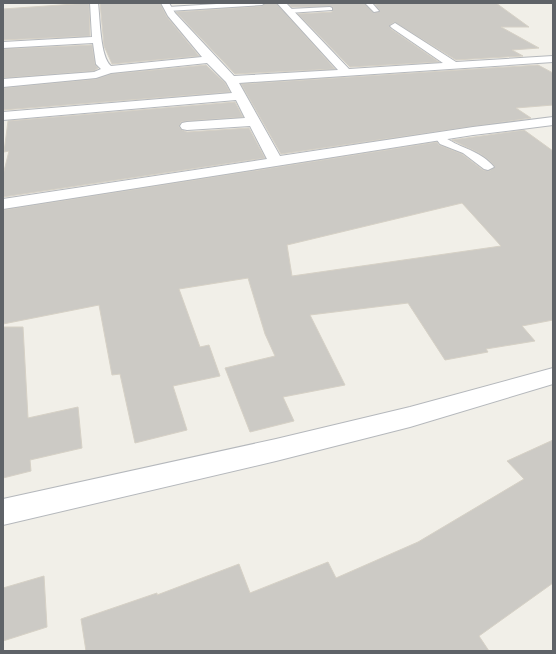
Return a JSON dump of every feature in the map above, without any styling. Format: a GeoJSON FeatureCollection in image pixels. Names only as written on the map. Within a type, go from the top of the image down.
{"type":"FeatureCollection","features":[{"type":"Feature","properties":{"kind":"street"},"geometry":{"type":"LineString","coordinates":[[94,3],[97,40],[105,67]]}},
{"type":"Feature","properties":{"kind":"street"},"geometry":{"type":"LineString","coordinates":[[281,3],[346,72]]}},
{"type":"Feature","properties":{"kind":"street"},"geometry":{"type":"LineString","coordinates":[[167,6],[210,59],[231,80],[276,162]]}},
{"type":"Feature","properties":{"kind":"street"},"geometry":{"type":"LineString","coordinates":[[395,26],[455,66]]}},
{"type":"Feature","properties":{"kind":"street"},"geometry":{"type":"LineString","coordinates":[[3,45],[97,40]]}},
{"type":"Feature","properties":{"kind":"street"},"geometry":{"type":"LineString","coordinates":[[26,70],[105,67],[210,59]]}},
{"type":"Feature","properties":{"kind":"street"},"geometry":{"type":"LineString","coordinates":[[231,80],[553,59]]}},
{"type":"Feature","properties":{"kind":"street"},"geometry":{"type":"LineString","coordinates":[[3,83],[96,75],[105,67]]}},
{"type":"Feature","properties":{"kind":"street"},"geometry":{"type":"LineString","coordinates":[[3,116],[241,96]]}},
{"type":"Feature","properties":{"kind":"street"},"geometry":{"type":"LineString","coordinates":[[3,204],[439,136],[553,121]]}},
{"type":"Feature","properties":{"kind":"street"},"geometry":{"type":"LineString","coordinates":[[187,126],[254,122]]}},
{"type":"Feature","properties":{"kind":"street"},"geometry":{"type":"LineString","coordinates":[[3,512],[284,448],[410,417],[553,376]]}},
{"type":"Feature","properties":{"kind":"lane"},"geometry":{"type":"LineString","coordinates":[[167,6],[262,3]]}},
{"type":"Feature","properties":{"kind":"lane"},"geometry":{"type":"LineString","coordinates":[[368,3],[376,11]]}},
{"type":"Feature","properties":{"kind":"lane"},"geometry":{"type":"LineString","coordinates":[[289,12],[330,9]]}},
{"type":"Feature","properties":{"kind":"lane"},"geometry":{"type":"LineString","coordinates":[[439,136],[444,142],[467,151],[488,168]]}},
{"type":"Feature","properties":{"kind":"building"},"geometry":{"type":"Polygon","coordinates":[[[89,3],[90,36],[3,40],[3,9],[89,3]]]}},
{"type":"Feature","properties":{"kind":"building"},"geometry":{"type":"Polygon","coordinates":[[[100,3],[160,3],[167,17],[199,56],[112,64],[104,46],[100,3]]]}},
{"type":"Feature","properties":{"kind":"building"},"geometry":{"type":"Polygon","coordinates":[[[266,3],[276,3],[335,69],[235,74],[176,12],[262,6],[266,3]]]}},
{"type":"Feature","properties":{"kind":"building"},"geometry":{"type":"Polygon","coordinates":[[[288,3],[364,3],[374,13],[380,11],[374,3],[496,3],[529,27],[501,27],[539,48],[512,50],[523,56],[456,60],[394,22],[389,26],[391,29],[439,62],[350,67],[298,14],[332,12],[333,7],[292,7],[288,3]]]}},
{"type":"Feature","properties":{"kind":"building"},"geometry":{"type":"Polygon","coordinates":[[[92,45],[95,64],[98,68],[94,71],[3,78],[3,49],[92,45]]]}},
{"type":"Feature","properties":{"kind":"building"},"geometry":{"type":"Polygon","coordinates":[[[206,65],[225,83],[230,92],[3,110],[3,88],[96,79],[111,74],[206,65]]]}},
{"type":"Feature","properties":{"kind":"building"},"geometry":{"type":"Polygon","coordinates":[[[538,65],[553,73],[553,105],[516,108],[531,118],[281,154],[241,84],[538,65]]]}},
{"type":"Feature","properties":{"kind":"building"},"geometry":{"type":"Polygon","coordinates":[[[235,102],[243,117],[187,121],[181,122],[179,127],[187,132],[249,128],[265,158],[3,197],[3,175],[9,151],[4,152],[8,121],[235,102]]]}},
{"type":"Feature","properties":{"kind":"building"},"geometry":{"type":"Polygon","coordinates":[[[524,130],[553,151],[553,320],[522,326],[535,341],[486,349],[488,352],[445,360],[408,303],[310,315],[345,385],[283,397],[294,421],[250,432],[225,368],[275,356],[265,334],[248,278],[179,289],[200,347],[209,345],[220,376],[173,386],[187,430],[135,443],[120,374],[112,375],[99,305],[3,324],[3,210],[437,142],[439,145],[462,154],[483,170],[489,171],[495,167],[490,161],[479,153],[452,140],[524,130]],[[462,203],[287,245],[292,276],[501,246],[462,203]]]}},
{"type":"Feature","properties":{"kind":"building"},"geometry":{"type":"Polygon","coordinates":[[[3,327],[23,327],[28,418],[78,407],[82,448],[30,460],[31,471],[3,478],[3,327]]]}},
{"type":"Feature","properties":{"kind":"building"},"geometry":{"type":"Polygon","coordinates":[[[553,440],[553,583],[479,636],[489,651],[86,651],[81,619],[157,593],[157,595],[239,564],[250,593],[328,562],[336,578],[418,542],[524,479],[507,461],[553,440]]]}},
{"type":"Feature","properties":{"kind":"building"},"geometry":{"type":"Polygon","coordinates":[[[44,576],[47,627],[3,641],[3,588],[44,576]]]}}]}
